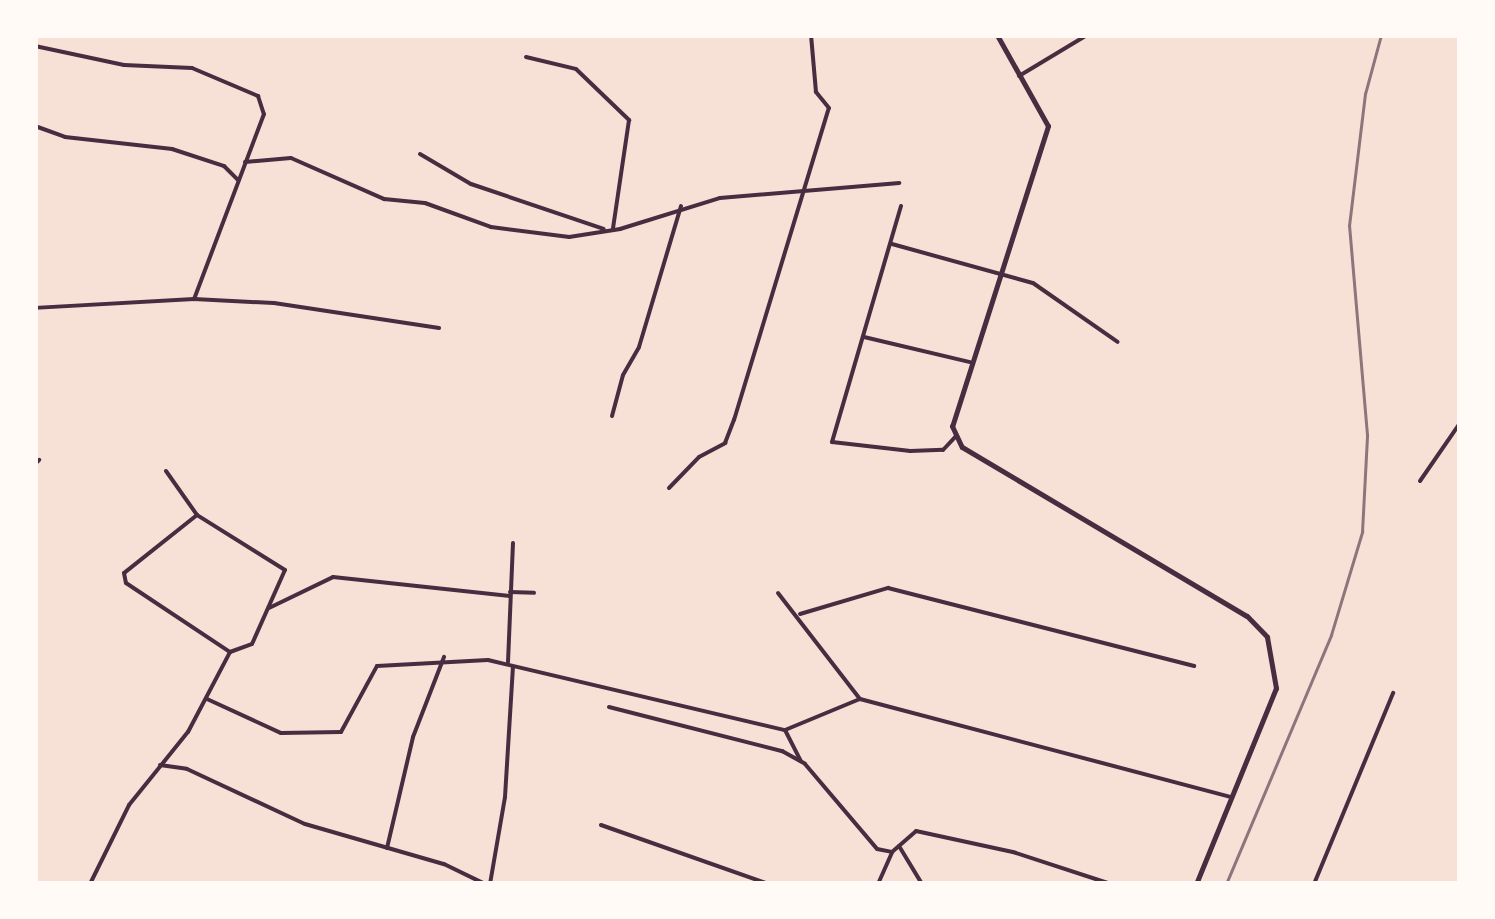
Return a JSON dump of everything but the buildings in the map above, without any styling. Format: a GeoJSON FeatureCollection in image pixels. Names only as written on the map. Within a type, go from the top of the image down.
{"type":"FeatureCollection","features":[{"type":"Feature","properties":{"kind":"street"},"geometry":{"type":"LineString","coordinates":[[669,488],[699,457],[725,443],[828,108],[816,92],[810,35]]}},
{"type":"Feature","properties":{"kind":"street"},"geometry":{"type":"LineString","coordinates":[[997,35],[1048,126],[1001,276],[952,413],[955,436],[962,447],[1248,616],[1267,637],[1276,688],[1196,884]]}},
{"type":"Feature","properties":{"kind":"street"},"geometry":{"type":"LineString","coordinates":[[1020,76],[1088,35]]}},
{"type":"Feature","properties":{"kind":"street"},"geometry":{"type":"LineString","coordinates":[[35,46],[105,62],[192,68],[258,96],[264,114],[194,299]]}},
{"type":"Feature","properties":{"kind":"street"},"geometry":{"type":"LineString","coordinates":[[526,57],[576,69],[629,120],[611,231]]}},
{"type":"Feature","properties":{"kind":"street"},"geometry":{"type":"LineString","coordinates":[[35,126],[65,137],[138,141],[200,156],[238,180]]}},
{"type":"Feature","properties":{"kind":"street"},"geometry":{"type":"LineString","coordinates":[[420,154],[471,184],[611,231]]}},
{"type":"Feature","properties":{"kind":"street"},"geometry":{"type":"LineString","coordinates":[[244,162],[291,158],[384,199],[425,203],[491,227],[569,237],[611,231],[680,206],[899,183]]}},
{"type":"Feature","properties":{"kind":"street"},"geometry":{"type":"LineString","coordinates":[[612,416],[623,375],[640,347],[680,206]]}},
{"type":"Feature","properties":{"kind":"street"},"geometry":{"type":"LineString","coordinates":[[901,206],[832,442],[910,451],[943,450],[955,436]]}},
{"type":"Feature","properties":{"kind":"street"},"geometry":{"type":"LineString","coordinates":[[892,244],[1052,292],[1118,342]]}},
{"type":"Feature","properties":{"kind":"street"},"geometry":{"type":"LineString","coordinates":[[35,308],[194,299],[274,303],[439,328]]}},
{"type":"Feature","properties":{"kind":"street"},"geometry":{"type":"LineString","coordinates":[[864,337],[970,362]]}},
{"type":"Feature","properties":{"kind":"street"},"geometry":{"type":"LineString","coordinates":[[1420,480],[1460,423]]}},
{"type":"Feature","properties":{"kind":"street"},"geometry":{"type":"LineString","coordinates":[[90,884],[129,805],[207,699],[230,652],[252,644],[285,570],[197,515],[166,472]]}},
{"type":"Feature","properties":{"kind":"street"},"geometry":{"type":"LineString","coordinates":[[197,515],[124,573],[126,583],[230,652]]}},
{"type":"Feature","properties":{"kind":"street"},"geometry":{"type":"LineString","coordinates":[[160,766],[220,782],[306,824],[488,884],[505,797],[513,543]]}},
{"type":"Feature","properties":{"kind":"street"},"geometry":{"type":"LineString","coordinates":[[269,608],[334,577],[534,593]]}},
{"type":"Feature","properties":{"kind":"street"},"geometry":{"type":"LineString","coordinates":[[800,614],[854,593],[888,588],[1194,666]]}},
{"type":"Feature","properties":{"kind":"street"},"geometry":{"type":"LineString","coordinates":[[778,594],[800,614],[860,700]]}},
{"type":"Feature","properties":{"kind":"street"},"geometry":{"type":"LineString","coordinates":[[207,699],[281,733],[341,732],[377,666],[444,658],[510,664],[785,730],[860,700],[1231,798]]}},
{"type":"Feature","properties":{"kind":"street"},"geometry":{"type":"LineString","coordinates":[[387,848],[414,737],[444,658]]}},
{"type":"Feature","properties":{"kind":"street"},"geometry":{"type":"LineString","coordinates":[[1314,884],[1394,693]]}},
{"type":"Feature","properties":{"kind":"street"},"geometry":{"type":"LineString","coordinates":[[609,706],[782,751],[801,762]]}},
{"type":"Feature","properties":{"kind":"street"},"geometry":{"type":"LineString","coordinates":[[785,730],[801,762],[877,849],[892,852]]}},
{"type":"Feature","properties":{"kind":"street"},"geometry":{"type":"LineString","coordinates":[[601,826],[769,884]]}},
{"type":"Feature","properties":{"kind":"street"},"geometry":{"type":"LineString","coordinates":[[878,884],[892,852],[916,832],[1013,852],[1112,884]]}},
{"type":"Feature","properties":{"kind":"street"},"geometry":{"type":"LineString","coordinates":[[899,846],[922,884]]}},
{"type":"Feature","properties":{"kind":"railway"},"geometry":{"type":"LineString","coordinates":[[1226,884],[1331,635],[1362,532],[1367,435],[1349,226],[1365,94],[1381,35]]}}]}
